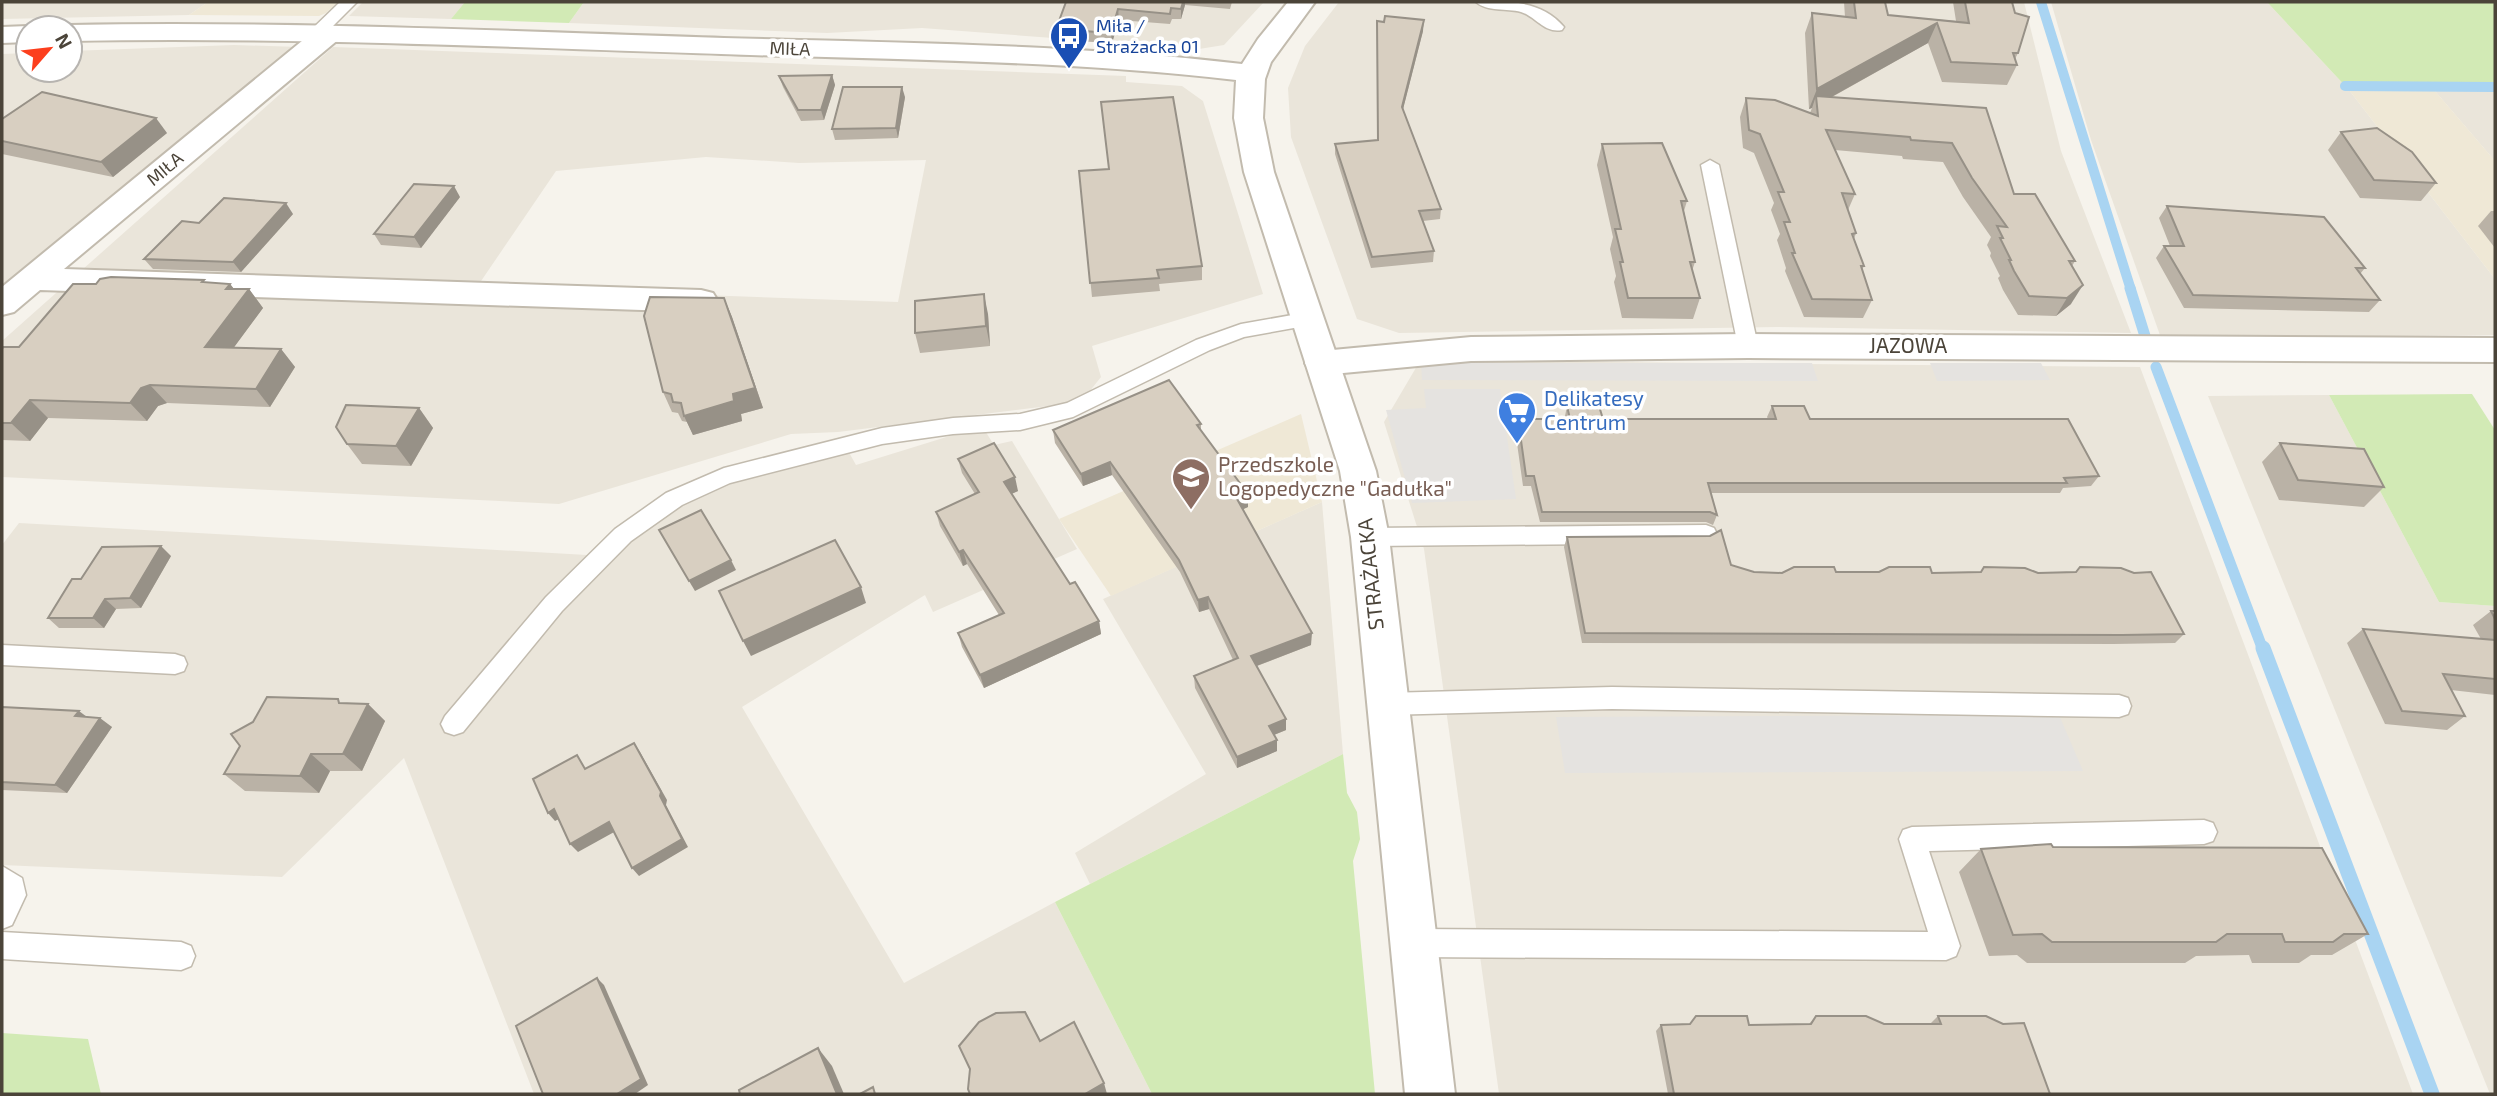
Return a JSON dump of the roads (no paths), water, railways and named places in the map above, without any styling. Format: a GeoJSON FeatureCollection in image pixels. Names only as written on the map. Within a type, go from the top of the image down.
{"type":"FeatureCollection","features":[{"type":"Feature","properties":{"kind":"street","name":"STRAŻACKA"},"geometry":{"type":"LineString","coordinates":[[1302,2],[1268,41],[1251,73],[1247,123],[1259,172],[1310,319],[1358,471],[1370,537],[1430,1094]]}},
{"type":"Feature","properties":{"kind":"street","name":"MIŁA"},"geometry":{"type":"LineString","coordinates":[[84,33],[323,33],[1073,58],[1251,73]]}},
{"type":"Feature","properties":{"kind":"street","name":"MIŁA"},"geometry":{"type":"LineString","coordinates":[[2,304],[323,33]]}},
{"type":"Feature","properties":{"kind":"street"},"geometry":{"type":"LineString","coordinates":[[32,279],[726,302]]}},
{"type":"Feature","properties":{"kind":"street","name":"JAZOWA"},"geometry":{"type":"LineString","coordinates":[[1322,363],[1388,354],[1471,349],[1748,345],[2495,350]]}},
{"type":"Feature","properties":{"kind":"lane"},"geometry":{"type":"LineString","coordinates":[[323,33],[349,2]]}},
{"type":"Feature","properties":{"kind":"lane"},"geometry":{"type":"LineString","coordinates":[[1484,2],[1527,8],[1556,27]]}},
{"type":"Feature","properties":{"kind":"lane"},"geometry":{"type":"LineString","coordinates":[[1710,164],[1748,345]]}},
{"type":"Feature","properties":{"kind":"lane"},"geometry":{"type":"LineString","coordinates":[[454,724],[554,604],[622,535],[674,499],[724,475],[881,436],[953,426],[1020,422],[1073,409],[1203,345],[1241,331],[1310,319]]}},
{"type":"Feature","properties":{"kind":"lane"},"geometry":{"type":"LineString","coordinates":[[1370,537],[1706,534]]}},
{"type":"Feature","properties":{"kind":"lane"},"geometry":{"type":"LineString","coordinates":[[2,656],[175,664]]}},
{"type":"Feature","properties":{"kind":"lane"},"geometry":{"type":"LineString","coordinates":[[1386,704],[1612,698],[2119,706]]}},
{"type":"Feature","properties":{"kind":"lane"},"geometry":{"type":"LineString","coordinates":[[1414,943],[1946,946],[1912,839],[2204,832]]}},
{"type":"Feature","properties":{"kind":"lane"},"geometry":{"type":"LineString","coordinates":[[2,879],[12,887],[12,895],[2,916]]}},
{"type":"Feature","properties":{"kind":"lane"},"geometry":{"type":"LineString","coordinates":[[2,945],[181,956]]}},
{"type":"Feature","properties":{"kind":"waterway"},"geometry":{"type":"LineString","coordinates":[[2041,2],[2131,290]]}},
{"type":"Feature","properties":{"kind":"waterway"},"geometry":{"type":"LineString","coordinates":[[2345,86],[2495,87]]}},
{"type":"Feature","properties":{"kind":"waterway"},"geometry":{"type":"LineString","coordinates":[[2130,288],[2145,336]]}},
{"type":"Feature","properties":{"kind":"waterway"},"geometry":{"type":"LineString","coordinates":[[2156,367],[2263,650]]}},
{"type":"Feature","properties":{"kind":"waterway"},"geometry":{"type":"LineString","coordinates":[[2263,648],[2432,1094]]}},
{"type":"Feature","properties":{"kind":"place","name":"Miła / Strażacka 01"},"geometry":{"type":"Point","coordinates":[1069,70]}},
{"type":"Feature","properties":{"kind":"place","name":"Delikatesy Centrum"},"geometry":{"type":"Point","coordinates":[1517,445]}},
{"type":"Feature","properties":{"kind":"place","name":"Przedszkole Logopedyczne \"Gadułka\""},"geometry":{"type":"Point","coordinates":[1191,511]}}]}
